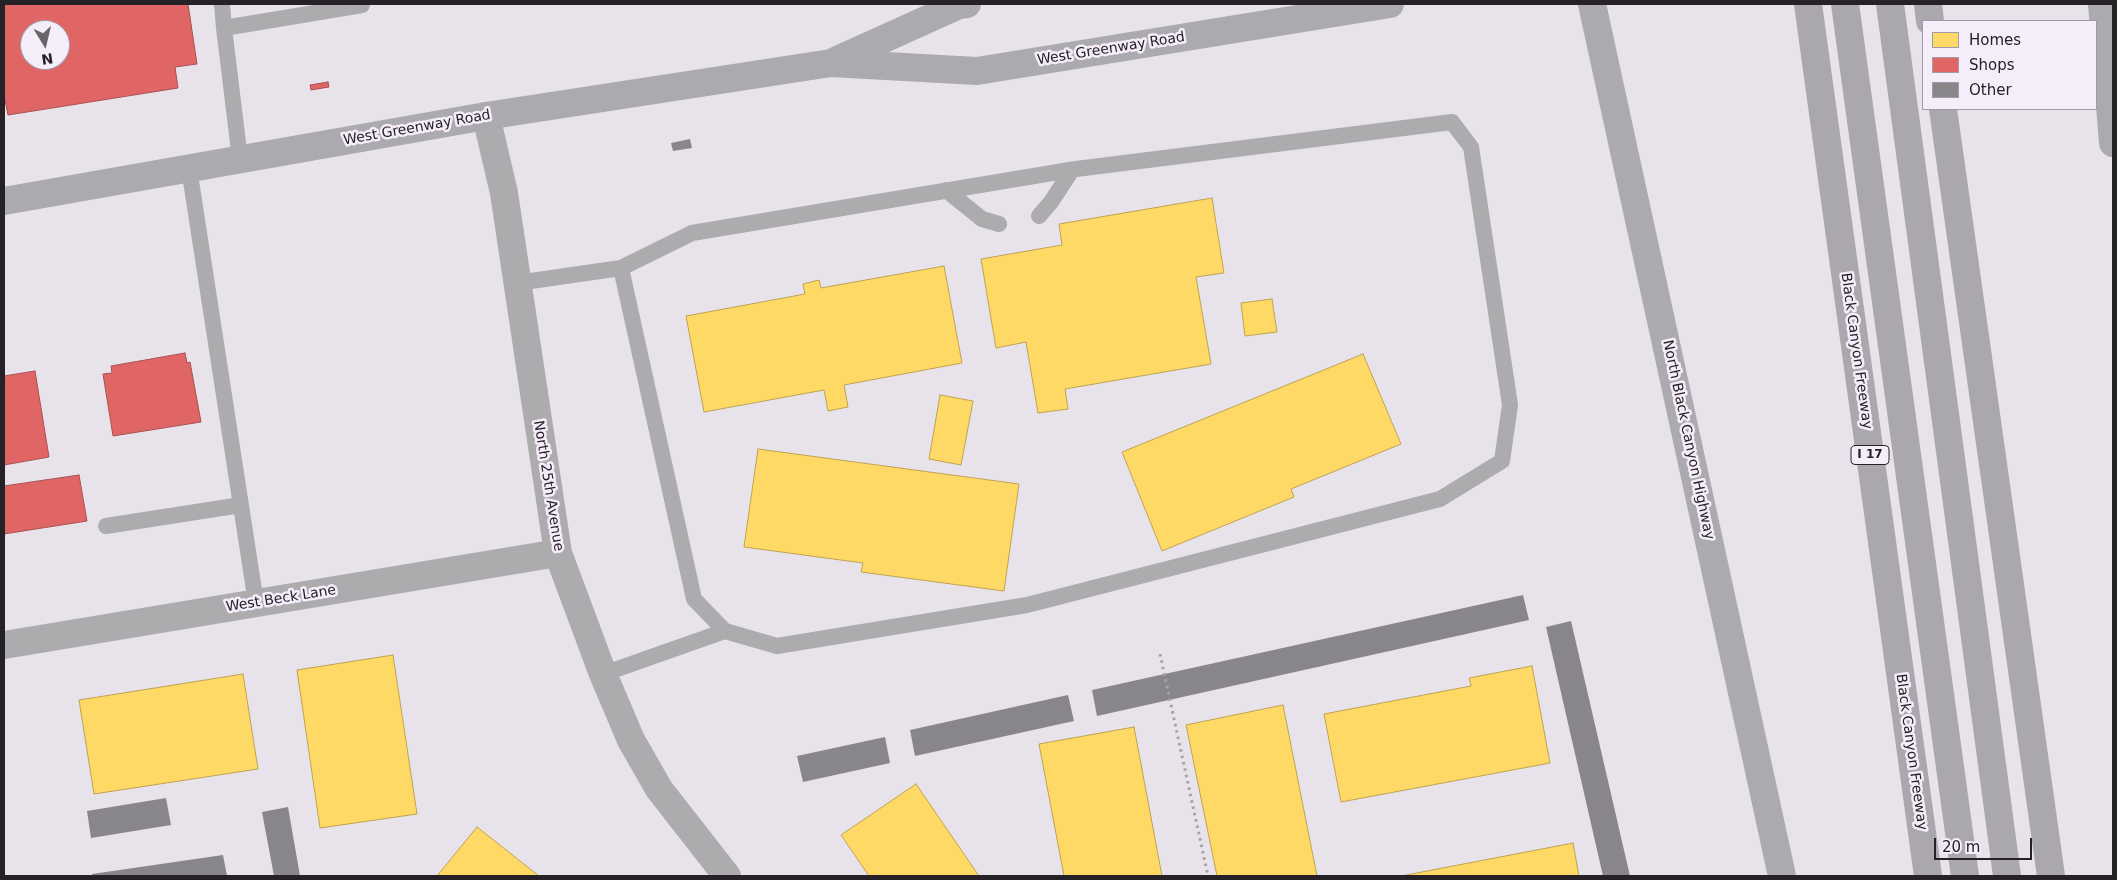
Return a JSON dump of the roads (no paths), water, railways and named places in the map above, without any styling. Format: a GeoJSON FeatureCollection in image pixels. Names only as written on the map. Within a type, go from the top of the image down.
{"type":"FeatureCollection","features":[{"type":"Feature","properties":{"kind":"highway","name":"Black Canyon Freeway"},"geometry":{"type":"LineString","coordinates":[[1808,4],[1928,876]]}},
{"type":"Feature","properties":{"kind":"highway"},"geometry":{"type":"LineString","coordinates":[[1891,12],[2007,876]]}},
{"type":"Feature","properties":{"kind":"highway"},"geometry":{"type":"LineString","coordinates":[[1847,16],[1965,876]]}},
{"type":"Feature","properties":{"kind":"highway"},"geometry":{"type":"LineString","coordinates":[[1943,110],[2051,876]]}},
{"type":"Feature","properties":{"kind":"main road","name":"West Greenway Road"},"geometry":{"type":"LineString","coordinates":[[831,63],[959,5],[967,4]]}},
{"type":"Feature","properties":{"kind":"main road","name":"West Greenway Road"},"geometry":{"type":"LineString","coordinates":[[4,201],[486,116],[831,63],[976,71],[1390,4]]}},
{"type":"Feature","properties":{"kind":"main road","name":"North Black Canyon Highway"},"geometry":{"type":"LineString","coordinates":[[1592,4],[1782,876]]}},
{"type":"Feature","properties":{"kind":"main road"},"geometry":{"type":"LineString","coordinates":[[2102,4],[2113,143]]}},
{"type":"Feature","properties":{"kind":"street","name":"North 25th Avenue"},"geometry":{"type":"LineString","coordinates":[[486,116],[504,192],[558,553],[603,674],[631,740],[659,789],[727,876]]}},
{"type":"Feature","properties":{"kind":"street","name":"West Beck Lane"},"geometry":{"type":"LineString","coordinates":[[4,645],[558,553]]}},
{"type":"Feature","properties":{"kind":"lane"},"geometry":{"type":"LineString","coordinates":[[222,4],[240,159]]}},
{"type":"Feature","properties":{"kind":"lane"},"geometry":{"type":"LineString","coordinates":[[224,28],[361,4]]}},
{"type":"Feature","properties":{"kind":"lane"},"geometry":{"type":"LineString","coordinates":[[517,282],[621,268],[692,233],[1072,170],[1452,122],[1471,147],[1510,405],[1502,461],[1440,500],[1027,605],[778,646],[725,631],[694,599],[621,268]]}},
{"type":"Feature","properties":{"kind":"lane"},"geometry":{"type":"LineString","coordinates":[[189,168],[256,603]]}},
{"type":"Feature","properties":{"kind":"lane"},"geometry":{"type":"LineString","coordinates":[[1039,216],[1051,202],[1072,170]]}},
{"type":"Feature","properties":{"kind":"lane"},"geometry":{"type":"LineString","coordinates":[[946,190],[982,219],[999,224]]}},
{"type":"Feature","properties":{"kind":"lane"},"geometry":{"type":"LineString","coordinates":[[106,526],[241,505]]}},
{"type":"Feature","properties":{"kind":"lane"},"geometry":{"type":"LineString","coordinates":[[603,674],[725,631]]}}]}
